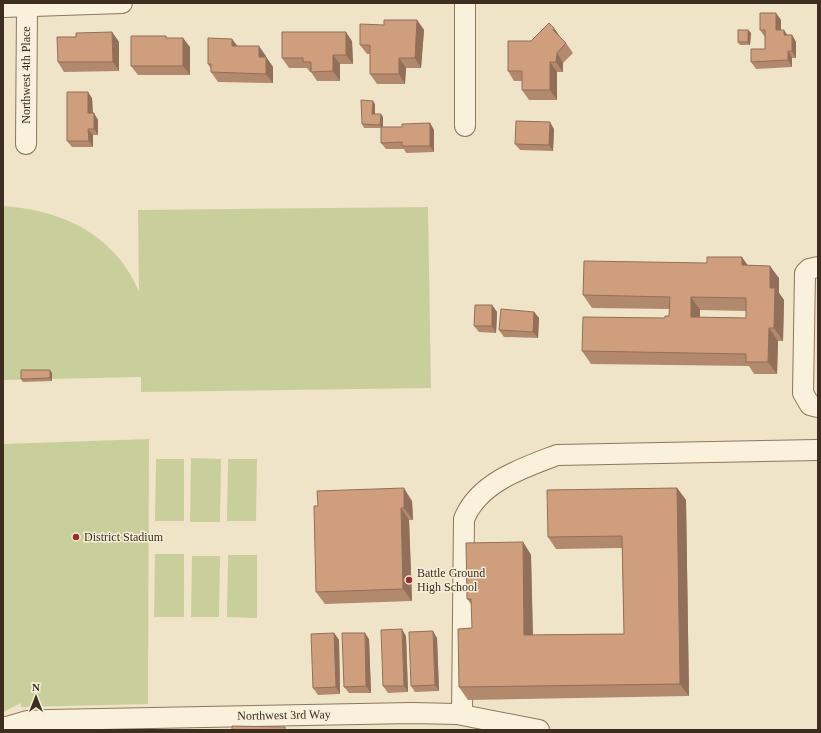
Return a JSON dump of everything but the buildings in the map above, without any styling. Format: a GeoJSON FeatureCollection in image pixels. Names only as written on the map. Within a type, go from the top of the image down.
{"type":"FeatureCollection","features":[{"type":"Feature","properties":{"kind":"street"},"geometry":{"type":"LineString","coordinates":[[3,8],[122,3]]}},
{"type":"Feature","properties":{"kind":"street"},"geometry":{"type":"LineString","coordinates":[[465,3],[465,126]]}},
{"type":"Feature","properties":{"kind":"street","name":"Northwest 4th Place"},"geometry":{"type":"LineString","coordinates":[[26,144],[27,7]]}},
{"type":"Feature","properties":{"kind":"street"},"geometry":{"type":"LineString","coordinates":[[818,267],[809,269],[805,273],[803,393],[810,405],[818,407]]}},
{"type":"Feature","properties":{"kind":"street"},"geometry":{"type":"LineString","coordinates":[[462,714],[464,519],[468,510],[495,483],[521,469],[557,455],[818,450]]}},
{"type":"Feature","properties":{"kind":"street","name":"Northwest 3rd Way"},"geometry":{"type":"LineString","coordinates":[[6,728],[28,721],[330,722],[462,714],[539,730]]}},
{"type":"Feature","properties":{"kind":"green space"},"geometry":{"type":"Polygon","coordinates":[[[3,206],[25,208],[46,213],[66,220],[84,229],[101,240],[116,255],[129,272],[139,292],[138,210],[428,207],[431,388],[141,392],[141,377],[3,380],[3,206]]]}},
{"type":"Feature","properties":{"kind":"green space","name":"District Stadium"},"geometry":{"type":"Polygon","coordinates":[[[149,439],[148,704],[21,707],[21,703],[3,712],[3,444],[149,439]]]}},
{"type":"Feature","properties":{"kind":"green space"},"geometry":{"type":"Polygon","coordinates":[[[191,458],[221,459],[220,522],[190,522],[191,458]]]}},
{"type":"Feature","properties":{"kind":"green space"},"geometry":{"type":"Polygon","coordinates":[[[156,459],[184,459],[184,521],[155,521],[156,459]]]}},
{"type":"Feature","properties":{"kind":"green space"},"geometry":{"type":"Polygon","coordinates":[[[228,459],[257,459],[256,521],[227,521],[228,459]]]}},
{"type":"Feature","properties":{"kind":"green space"},"geometry":{"type":"Polygon","coordinates":[[[155,554],[184,554],[184,617],[154,617],[155,554]]]}},
{"type":"Feature","properties":{"kind":"green space"},"geometry":{"type":"Polygon","coordinates":[[[228,555],[257,555],[257,618],[227,617],[228,555]]]}},
{"type":"Feature","properties":{"kind":"green space"},"geometry":{"type":"Polygon","coordinates":[[[192,556],[220,556],[219,617],[191,617],[192,556]]]}},
{"type":"Feature","properties":{"kind":"place","name":"District Stadium"},"geometry":{"type":"Point","coordinates":[76,537]}},
{"type":"Feature","properties":{"kind":"place","name":"Battle Ground High School"},"geometry":{"type":"Point","coordinates":[409,580]}}]}
